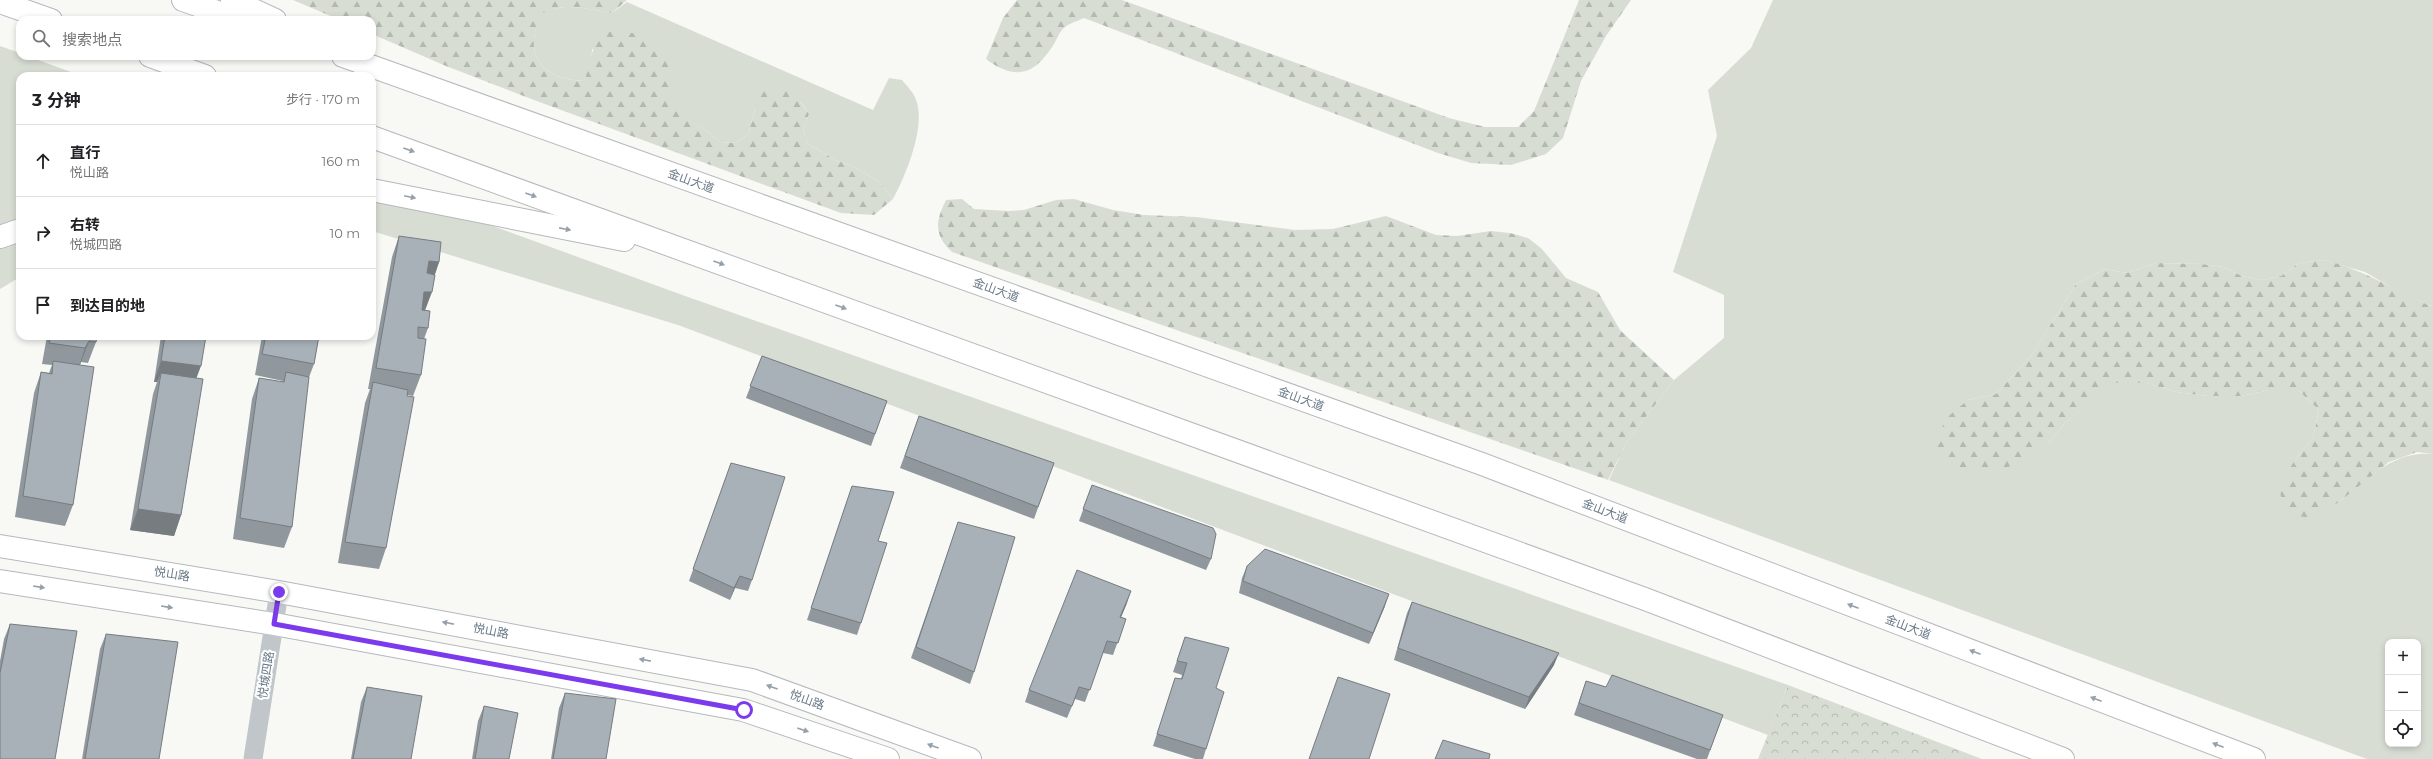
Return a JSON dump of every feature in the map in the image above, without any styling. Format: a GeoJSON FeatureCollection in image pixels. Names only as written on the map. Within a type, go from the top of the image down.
{"type":"FeatureCollection","features":[{"type":"Feature","properties":{"kind":"main road"},"geometry":{"type":"LineString","coordinates":[[183,0],[229,16]]}},
{"type":"Feature","properties":{"kind":"main road"},"geometry":{"type":"LineString","coordinates":[[232,0],[266,16]]}},
{"type":"Feature","properties":{"kind":"main road"},"geometry":{"type":"LineString","coordinates":[[0,2],[40,16]]}},
{"type":"Feature","properties":{"kind":"main road"},"geometry":{"type":"LineString","coordinates":[[161,60],[194,72]]}},
{"type":"Feature","properties":{"kind":"main road","name":"金山大道"},"geometry":{"type":"LineString","coordinates":[[354,60],[1482,464],[2254,759]]}},
{"type":"Feature","properties":{"kind":"main road"},"geometry":{"type":"LineString","coordinates":[[362,60],[388,72]]}},
{"type":"Feature","properties":{"kind":"main road"},"geometry":{"type":"LineString","coordinates":[[376,138],[1645,599],[2064,759]]}},
{"type":"Feature","properties":{"kind":"main road"},"geometry":{"type":"LineString","coordinates":[[376,191],[693,254]]}},
{"type":"Feature","properties":{"kind":"main road"},"geometry":{"type":"LineString","coordinates":[[0,237],[16,231]]}},
{"type":"Feature","properties":{"kind":"main road","name":"悦山路"},"geometry":{"type":"LineString","coordinates":[[0,546],[279,592],[752,680],[970,759]]}},
{"type":"Feature","properties":{"kind":"main road"},"geometry":{"type":"LineString","coordinates":[[0,581],[274,624],[744,710],[888,759]]}},
{"type":"Feature","properties":{"kind":"street","name":"悦城四路"},"geometry":{"type":"LineString","coordinates":[[253,759],[279,592]]}},
{"type":"Feature","properties":{"kind":"green space"},"geometry":{"type":"Polygon","coordinates":[[[293,0],[627,0],[612,13],[584,8],[566,7],[557,8],[539,15],[534,47],[536,56],[540,63],[546,69],[560,77],[584,81],[595,45],[602,36],[609,32],[620,31],[647,37],[660,46],[665,52],[672,66],[673,83],[668,106],[708,132],[720,142],[736,143],[748,135],[756,105],[764,91],[778,88],[792,90],[809,114],[803,129],[807,143],[835,160],[852,166],[878,181],[893,199],[874,215],[841,213],[446,66],[376,36],[376,16],[331,16],[293,0]]]}},
{"type":"Feature","properties":{"kind":"green space"},"geometry":{"type":"Polygon","coordinates":[[[1017,0],[1122,0],[1449,118],[1485,127],[1518,127],[1534,111],[1579,0],[1631,0],[1606,36],[1581,81],[1563,138],[1546,154],[1511,165],[1471,163],[1438,153],[1084,18],[1068,25],[1063,29],[1047,54],[1032,68],[1016,72],[1007,71],[986,59],[1003,18],[1017,0]]]}},
{"type":"Feature","properties":{"kind":"green space"},"geometry":{"type":"Polygon","coordinates":[[[1773,0],[2433,0],[2433,307],[2403,294],[2365,272],[2324,260],[2299,263],[2281,276],[2262,280],[2242,276],[2223,267],[2202,264],[2156,263],[2127,273],[2105,269],[2076,284],[2031,356],[1996,394],[1968,400],[2047,445],[2065,423],[2110,383],[2147,383],[2176,392],[2207,396],[2241,396],[2269,390],[2298,390],[2319,410],[2313,438],[2295,460],[2339,502],[2371,476],[2393,461],[2419,454],[2433,454],[2433,759],[2367,759],[1609,480],[1626,443],[1674,380],[1724,338],[1724,295],[1673,272],[1717,136],[1708,90],[1751,48],[1773,0]]]}},
{"type":"Feature","properties":{"kind":"green space"},"geometry":{"type":"Polygon","coordinates":[[[627,2],[873,110],[889,78],[902,80],[915,97],[919,114],[916,139],[908,166],[893,199],[878,181],[852,166],[835,160],[807,143],[803,129],[809,114],[801,102],[756,105],[748,135],[736,143],[720,142],[708,132],[667,106],[673,76],[592,49],[591,68],[584,81],[560,77],[546,69],[540,63],[536,56],[534,47],[538,15],[557,8],[566,7],[584,8],[612,13],[627,2]]]}},
{"type":"Feature","properties":{"kind":"green space"},"geometry":{"type":"Polygon","coordinates":[[[0,46],[16,52],[16,60],[38,60],[71,72],[16,72],[16,279],[0,289],[0,46]]]}},
{"type":"Feature","properties":{"kind":"green space"},"geometry":{"type":"Polygon","coordinates":[[[376,183],[688,297],[1788,685],[1768,735],[678,325],[376,232],[376,183]]]}},
{"type":"Feature","properties":{"kind":"green space"},"geometry":{"type":"Polygon","coordinates":[[[962,199],[974,209],[1008,211],[1024,210],[1056,200],[1074,199],[1113,210],[1144,215],[1196,217],[1295,230],[1333,229],[1386,216],[1436,235],[1457,236],[1491,231],[1510,233],[1528,238],[1542,249],[1566,278],[1598,292],[1620,330],[1674,380],[1626,443],[1608,480],[952,252],[946,246],[939,234],[938,222],[946,200],[962,199]]]}},
{"type":"Feature","properties":{"kind":"green space"},"geometry":{"type":"Polygon","coordinates":[[[2324,260],[2366,275],[2433,307],[2433,454],[2417,452],[2389,462],[2339,502],[2312,518],[2284,514],[2279,486],[2295,460],[2313,438],[2319,410],[2298,390],[2269,390],[2241,396],[2207,396],[2176,392],[2147,383],[2111,383],[2065,423],[2047,445],[2022,462],[1991,473],[1959,470],[1936,446],[1945,419],[1968,400],[1996,394],[2031,356],[2076,284],[2105,269],[2127,273],[2156,263],[2202,264],[2223,267],[2242,276],[2262,280],[2281,276],[2299,263],[2324,260]]]}},
{"type":"Feature","properties":{"kind":"green space"},"geometry":{"type":"Polygon","coordinates":[[[1788,685],[1982,759],[1758,759],[1788,685]]]}},
{"type":"Feature","properties":{"kind":"building"},"geometry":{"type":"Polygon","coordinates":[[[399,236],[441,242],[439,262],[429,261],[427,273],[435,275],[432,292],[424,292],[422,310],[430,311],[428,328],[418,327],[418,338],[426,339],[421,375],[376,368],[399,236]]]}},
{"type":"Feature","properties":{"kind":"building"},"geometry":{"type":"Polygon","coordinates":[[[50,340],[96,340],[96,342],[89,341],[85,348],[49,343],[50,340]]]}},
{"type":"Feature","properties":{"kind":"building"},"geometry":{"type":"Polygon","coordinates":[[[164,340],[205,340],[201,366],[161,361],[164,340]]]}},
{"type":"Feature","properties":{"kind":"building"},"geometry":{"type":"Polygon","coordinates":[[[265,340],[318,340],[314,364],[262,354],[265,340]]]}},
{"type":"Feature","properties":{"kind":"building"},"geometry":{"type":"Polygon","coordinates":[[[762,356],[887,401],[875,434],[750,386],[762,356]]]}},
{"type":"Feature","properties":{"kind":"building"},"geometry":{"type":"Polygon","coordinates":[[[53,361],[94,367],[73,505],[23,496],[41,372],[52,374],[53,361]]]}},
{"type":"Feature","properties":{"kind":"building"},"geometry":{"type":"Polygon","coordinates":[[[286,372],[309,377],[292,527],[240,518],[259,378],[284,382],[286,372]]]}},
{"type":"Feature","properties":{"kind":"building"},"geometry":{"type":"Polygon","coordinates":[[[161,373],[203,379],[181,515],[138,509],[161,373]]]}},
{"type":"Feature","properties":{"kind":"building"},"geometry":{"type":"Polygon","coordinates":[[[373,382],[408,390],[407,396],[414,397],[386,548],[345,542],[373,382]]]}},
{"type":"Feature","properties":{"kind":"building"},"geometry":{"type":"Polygon","coordinates":[[[919,416],[1054,463],[1038,507],[905,456],[919,416]]]}},
{"type":"Feature","properties":{"kind":"building"},"geometry":{"type":"Polygon","coordinates":[[[731,463],[785,477],[752,580],[740,576],[734,588],[693,569],[731,463]]]}},
{"type":"Feature","properties":{"kind":"building"},"geometry":{"type":"Polygon","coordinates":[[[1092,485],[1213,528],[1216,534],[1211,559],[1083,509],[1092,485]]]}},
{"type":"Feature","properties":{"kind":"building"},"geometry":{"type":"Polygon","coordinates":[[[852,486],[894,492],[878,541],[887,543],[861,623],[811,608],[852,486]]]}},
{"type":"Feature","properties":{"kind":"building"},"geometry":{"type":"Polygon","coordinates":[[[958,522],[1015,537],[974,672],[916,647],[958,522]]]}},
{"type":"Feature","properties":{"kind":"building"},"geometry":{"type":"Polygon","coordinates":[[[1265,549],[1389,594],[1373,633],[1243,581],[1247,566],[1265,549]]]}},
{"type":"Feature","properties":{"kind":"building"},"geometry":{"type":"Polygon","coordinates":[[[1077,570],[1131,591],[1120,617],[1126,619],[1118,643],[1107,641],[1090,690],[1079,687],[1072,706],[1029,690],[1077,570]]]}},
{"type":"Feature","properties":{"kind":"building"},"geometry":{"type":"Polygon","coordinates":[[[1412,602],[1559,653],[1529,697],[1398,648],[1412,602]]]}},
{"type":"Feature","properties":{"kind":"building"},"geometry":{"type":"Polygon","coordinates":[[[10,624],[77,631],[55,759],[0,759],[0,673],[10,624]]]}},
{"type":"Feature","properties":{"kind":"building"},"geometry":{"type":"Polygon","coordinates":[[[106,634],[178,642],[159,759],[85,759],[106,634]]]}},
{"type":"Feature","properties":{"kind":"building"},"geometry":{"type":"Polygon","coordinates":[[[1185,637],[1229,648],[1216,688],[1224,692],[1206,749],[1157,734],[1175,678],[1182,679],[1187,663],[1177,661],[1185,637]]]}},
{"type":"Feature","properties":{"kind":"building"},"geometry":{"type":"Polygon","coordinates":[[[1612,675],[1723,715],[1710,750],[1579,703],[1586,681],[1606,687],[1612,675]]]}},
{"type":"Feature","properties":{"kind":"building"},"geometry":{"type":"Polygon","coordinates":[[[1338,677],[1390,694],[1369,759],[1309,759],[1338,677]]]}},
{"type":"Feature","properties":{"kind":"building"},"geometry":{"type":"Polygon","coordinates":[[[367,687],[422,696],[411,759],[353,759],[367,687]]]}},
{"type":"Feature","properties":{"kind":"building"},"geometry":{"type":"Polygon","coordinates":[[[565,693],[616,699],[606,759],[553,759],[565,693]]]}},
{"type":"Feature","properties":{"kind":"building"},"geometry":{"type":"Polygon","coordinates":[[[484,706],[518,713],[509,759],[475,759],[484,706]]]}},
{"type":"Feature","properties":{"kind":"building"},"geometry":{"type":"Polygon","coordinates":[[[1443,740],[1490,754],[1489,759],[1435,759],[1443,740]]]}},
{"type":"Feature","properties":{"kind":"route"},"geometry":{"type":"LineString","coordinates":[[279,592],[274,624],[744,710]]}}]}
